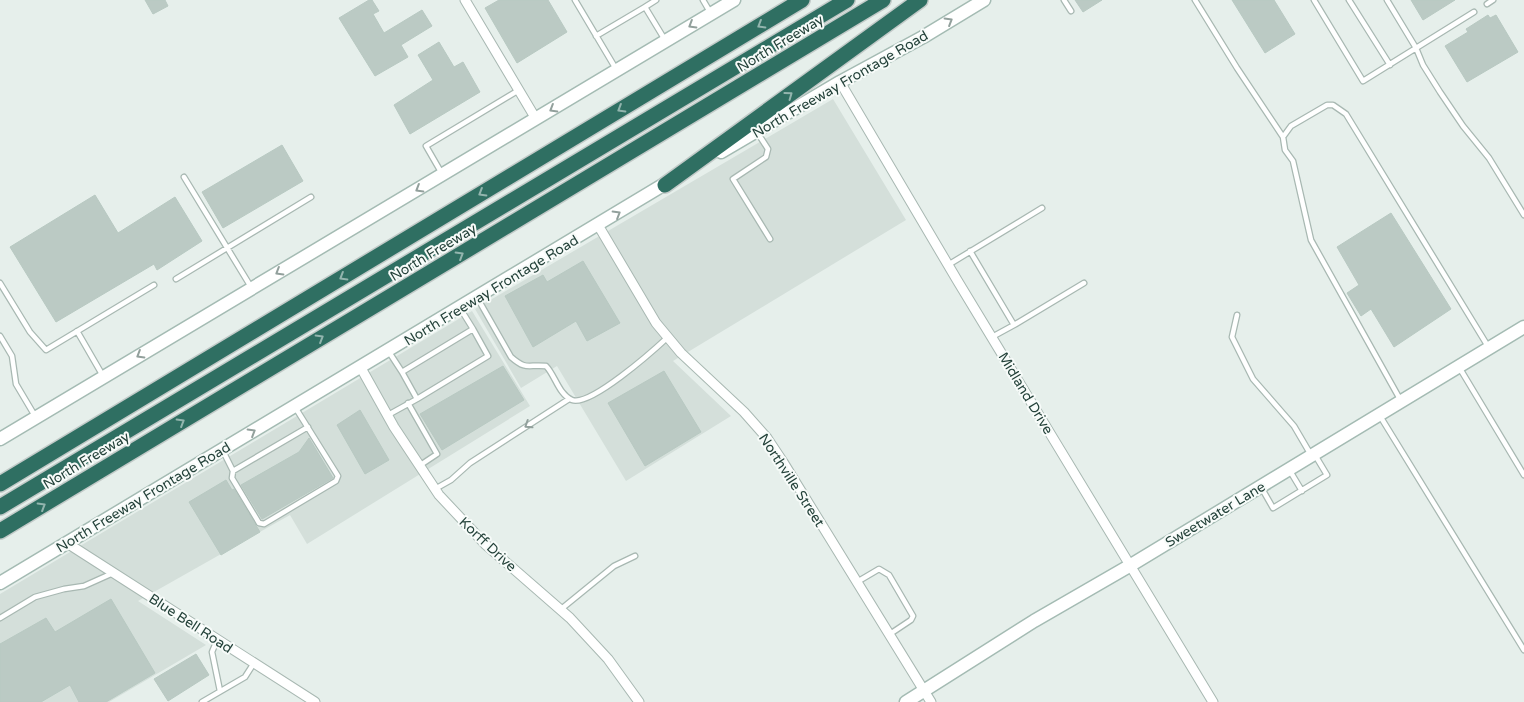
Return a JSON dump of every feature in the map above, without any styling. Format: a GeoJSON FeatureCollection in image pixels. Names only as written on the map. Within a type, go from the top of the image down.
{"type":"FeatureCollection","features":[{"type":"Feature","properties":{"kind":"highway","name":"North Freeway"},"geometry":{"type":"LineString","coordinates":[[0,484],[802,0]]}},
{"type":"Feature","properties":{"kind":"highway","name":"North Freeway"},"geometry":{"type":"LineString","coordinates":[[0,507],[847,0]]}},
{"type":"Feature","properties":{"kind":"highway","name":"North Freeway"},"geometry":{"type":"LineString","coordinates":[[0,531],[883,0]]}},
{"type":"Feature","properties":{"kind":"highway"},"geometry":{"type":"LineString","coordinates":[[664,185],[920,0]]}},
{"type":"Feature","properties":{"kind":"main road"},"geometry":{"type":"LineString","coordinates":[[0,439],[734,0]]}},
{"type":"Feature","properties":{"kind":"main road","name":"North Freeway Frontage Road"},"geometry":{"type":"LineString","coordinates":[[0,583],[664,185],[840,82],[923,37],[984,0]]}},
{"type":"Feature","properties":{"kind":"main road","name":"Sweetwater Lane"},"geometry":{"type":"LineString","coordinates":[[906,702],[928,696],[1034,621],[1402,402],[1524,327]]}},
{"type":"Feature","properties":{"kind":"street"},"geometry":{"type":"LineString","coordinates":[[465,0],[536,119]]}},
{"type":"Feature","properties":{"kind":"street","name":"Midland Drive"},"geometry":{"type":"LineString","coordinates":[[840,82],[948,265],[1213,702]]}},
{"type":"Feature","properties":{"kind":"street","name":"Northville Street"},"geometry":{"type":"LineString","coordinates":[[598,225],[656,323],[681,353],[744,412],[767,438],[928,696]]}},
{"type":"Feature","properties":{"kind":"street","name":"Korff Drive"},"geometry":{"type":"LineString","coordinates":[[361,368],[419,466],[452,510],[484,544],[560,610],[608,659],[639,702]]}},
{"type":"Feature","properties":{"kind":"street","name":"Blue Bell Road"},"geometry":{"type":"LineString","coordinates":[[67,543],[315,702]]}},
{"type":"Feature","properties":{"kind":"lane"},"geometry":{"type":"LineString","coordinates":[[575,0],[617,70]]}},
{"type":"Feature","properties":{"kind":"lane"},"geometry":{"type":"LineString","coordinates":[[596,36],[656,0]]}},
{"type":"Feature","properties":{"kind":"lane"},"geometry":{"type":"LineString","coordinates":[[703,0],[711,14]]}},
{"type":"Feature","properties":{"kind":"lane"},"geometry":{"type":"LineString","coordinates":[[1064,0],[1071,12]]}},
{"type":"Feature","properties":{"kind":"lane"},"geometry":{"type":"LineString","coordinates":[[1195,0],[1283,137],[1285,150],[1292,161],[1310,240],[1402,402]]}},
{"type":"Feature","properties":{"kind":"lane"},"geometry":{"type":"LineString","coordinates":[[1314,0],[1362,81],[1474,12]]}},
{"type":"Feature","properties":{"kind":"lane"},"geometry":{"type":"LineString","coordinates":[[1349,0],[1390,65]]}},
{"type":"Feature","properties":{"kind":"lane"},"geometry":{"type":"LineString","coordinates":[[1387,0],[1440,92],[1463,126],[1489,158],[1524,215]]}},
{"type":"Feature","properties":{"kind":"lane"},"geometry":{"type":"LineString","coordinates":[[1486,4],[1493,0]]}},
{"type":"Feature","properties":{"kind":"lane"},"geometry":{"type":"LineString","coordinates":[[645,6],[665,41]]}},
{"type":"Feature","properties":{"kind":"lane"},"geometry":{"type":"LineString","coordinates":[[443,174],[426,146],[519,90]]}},
{"type":"Feature","properties":{"kind":"lane"},"geometry":{"type":"LineString","coordinates":[[1283,137],[1291,126],[1327,105],[1333,105],[1346,114],[1489,348]]}},
{"type":"Feature","properties":{"kind":"lane"},"geometry":{"type":"LineString","coordinates":[[756,131],[768,149],[766,157],[733,179],[770,239]]}},
{"type":"Feature","properties":{"kind":"lane"},"geometry":{"type":"LineString","coordinates":[[184,177],[252,288]]}},
{"type":"Feature","properties":{"kind":"lane"},"geometry":{"type":"LineString","coordinates":[[176,279],[311,197]]}},
{"type":"Feature","properties":{"kind":"lane"},"geometry":{"type":"LineString","coordinates":[[948,265],[1042,208]]}},
{"type":"Feature","properties":{"kind":"lane"},"geometry":{"type":"LineString","coordinates":[[970,251],[1014,326]]}},
{"type":"Feature","properties":{"kind":"lane"},"geometry":{"type":"LineString","coordinates":[[0,283],[30,332],[46,350],[154,285]]}},
{"type":"Feature","properties":{"kind":"lane"},"geometry":{"type":"LineString","coordinates":[[992,338],[1084,284]]}},
{"type":"Feature","properties":{"kind":"lane"},"geometry":{"type":"LineString","coordinates":[[477,298],[511,357],[526,366],[546,366],[569,399],[581,401],[590,397],[640,363],[668,337]]}},
{"type":"Feature","properties":{"kind":"lane"},"geometry":{"type":"LineString","coordinates":[[388,415],[488,356],[460,308]]}},
{"type":"Feature","properties":{"kind":"lane"},"geometry":{"type":"LineString","coordinates":[[1237,315],[1232,337],[1253,379],[1294,426],[1327,475],[1273,508],[1260,487]]}},
{"type":"Feature","properties":{"kind":"lane"},"geometry":{"type":"LineString","coordinates":[[402,372],[473,329]]}},
{"type":"Feature","properties":{"kind":"lane"},"geometry":{"type":"LineString","coordinates":[[77,331],[104,377]]}},
{"type":"Feature","properties":{"kind":"lane"},"geometry":{"type":"LineString","coordinates":[[0,336],[12,356],[16,384],[35,418]]}},
{"type":"Feature","properties":{"kind":"lane"},"geometry":{"type":"LineString","coordinates":[[389,351],[417,399]]}},
{"type":"Feature","properties":{"kind":"lane"},"geometry":{"type":"LineString","coordinates":[[1459,366],[1524,475]]}},
{"type":"Feature","properties":{"kind":"lane"},"geometry":{"type":"LineString","coordinates":[[435,489],[451,480],[470,463],[569,399]]}},
{"type":"Feature","properties":{"kind":"lane"},"geometry":{"type":"LineString","coordinates":[[408,403],[438,454],[419,466]]}},
{"type":"Feature","properties":{"kind":"lane"},"geometry":{"type":"LineString","coordinates":[[222,450],[234,470],[232,478],[259,523],[264,524],[336,481],[338,476],[295,406]]}},
{"type":"Feature","properties":{"kind":"lane"},"geometry":{"type":"LineString","coordinates":[[1380,415],[1524,650]]}},
{"type":"Feature","properties":{"kind":"lane"},"geometry":{"type":"LineString","coordinates":[[234,470],[308,428]]}},
{"type":"Feature","properties":{"kind":"lane"},"geometry":{"type":"LineString","coordinates":[[1289,469],[1302,490]]}},
{"type":"Feature","properties":{"kind":"lane"},"geometry":{"type":"LineString","coordinates":[[560,610],[614,566],[635,556]]}},
{"type":"Feature","properties":{"kind":"lane"},"geometry":{"type":"LineString","coordinates":[[857,582],[879,569],[889,575],[912,616],[911,620],[890,634]]}},
{"type":"Feature","properties":{"kind":"lane"},"geometry":{"type":"LineString","coordinates":[[0,618],[35,597],[84,586],[113,573]]}},
{"type":"Feature","properties":{"kind":"lane"},"geometry":{"type":"LineString","coordinates":[[217,640],[212,652],[220,691]]}},
{"type":"Feature","properties":{"kind":"lane"},"geometry":{"type":"LineString","coordinates":[[202,702],[245,677],[254,663]]}},
{"type":"Feature","properties":{"kind":"shaded area"},"geometry":{"type":"Polygon","coordinates":[[[833,99],[906,220],[673,361],[731,416],[626,481],[557,366],[521,388],[475,309],[833,99]]]}},
{"type":"Feature","properties":{"kind":"shaded area"},"geometry":{"type":"Polygon","coordinates":[[[472,311],[530,406],[307,544],[290,515],[138,601],[206,645],[109,702],[0,702],[0,594],[472,311]]]}},
{"type":"Feature","properties":{"kind":"building"},"geometry":{"type":"Polygon","coordinates":[[[145,0],[165,0],[168,6],[153,14],[145,0]]]}},
{"type":"Feature","properties":{"kind":"building"},"geometry":{"type":"Polygon","coordinates":[[[372,0],[379,11],[373,14],[384,33],[422,10],[432,26],[401,45],[408,57],[375,76],[339,18],[372,0]]]}},
{"type":"Feature","properties":{"kind":"building"},"geometry":{"type":"Polygon","coordinates":[[[499,0],[548,0],[567,32],[517,63],[485,8],[499,0]]]}},
{"type":"Feature","properties":{"kind":"building"},"geometry":{"type":"Polygon","coordinates":[[[1075,0],[1102,0],[1083,12],[1075,0]]]}},
{"type":"Feature","properties":{"kind":"building"},"geometry":{"type":"Polygon","coordinates":[[[1232,0],[1274,0],[1295,34],[1265,53],[1232,0]]]}},
{"type":"Feature","properties":{"kind":"building"},"geometry":{"type":"Polygon","coordinates":[[[1411,0],[1455,0],[1423,20],[1411,0]]]}},
{"type":"Feature","properties":{"kind":"building"},"geometry":{"type":"Polygon","coordinates":[[[1488,15],[1490,18],[1496,15],[1518,52],[1467,82],[1445,46],[1468,32],[1466,29],[1488,15]]]}},
{"type":"Feature","properties":{"kind":"building"},"geometry":{"type":"Polygon","coordinates":[[[439,42],[454,67],[463,62],[480,92],[410,134],[394,105],[433,80],[418,55],[439,42]]]}},
{"type":"Feature","properties":{"kind":"building"},"geometry":{"type":"Polygon","coordinates":[[[282,145],[303,181],[223,228],[202,192],[282,145]]]}},
{"type":"Feature","properties":{"kind":"building"},"geometry":{"type":"Polygon","coordinates":[[[95,195],[118,233],[175,197],[202,241],[157,270],[154,264],[56,322],[10,247],[95,195]]]}},
{"type":"Feature","properties":{"kind":"building"},"geometry":{"type":"Polygon","coordinates":[[[1391,213],[1451,309],[1394,347],[1371,309],[1361,316],[1347,293],[1359,285],[1337,247],[1391,213]]]}},
{"type":"Feature","properties":{"kind":"building"},"geometry":{"type":"Polygon","coordinates":[[[583,261],[620,323],[587,341],[576,321],[533,347],[505,296],[543,275],[547,282],[583,261]]]}},
{"type":"Feature","properties":{"kind":"building"},"geometry":{"type":"Polygon","coordinates":[[[503,366],[524,400],[442,450],[420,414],[503,366]]]}},
{"type":"Feature","properties":{"kind":"building"},"geometry":{"type":"Polygon","coordinates":[[[664,371],[701,432],[645,466],[608,403],[664,371]]]}},
{"type":"Feature","properties":{"kind":"building"},"geometry":{"type":"Polygon","coordinates":[[[360,410],[389,460],[365,474],[337,425],[360,410]]]}},
{"type":"Feature","properties":{"kind":"building"},"geometry":{"type":"Polygon","coordinates":[[[309,438],[333,478],[262,519],[241,485],[299,452],[309,438]]]}},
{"type":"Feature","properties":{"kind":"building"},"geometry":{"type":"Polygon","coordinates":[[[226,480],[232,490],[234,489],[260,532],[221,555],[189,502],[226,480]]]}},
{"type":"Feature","properties":{"kind":"building"},"geometry":{"type":"Polygon","coordinates":[[[111,599],[155,673],[106,702],[79,702],[70,685],[41,702],[0,702],[0,644],[46,618],[55,632],[111,599]]]}},
{"type":"Feature","properties":{"kind":"building"},"geometry":{"type":"Polygon","coordinates":[[[196,654],[209,675],[168,701],[154,679],[196,654]]]}}]}
